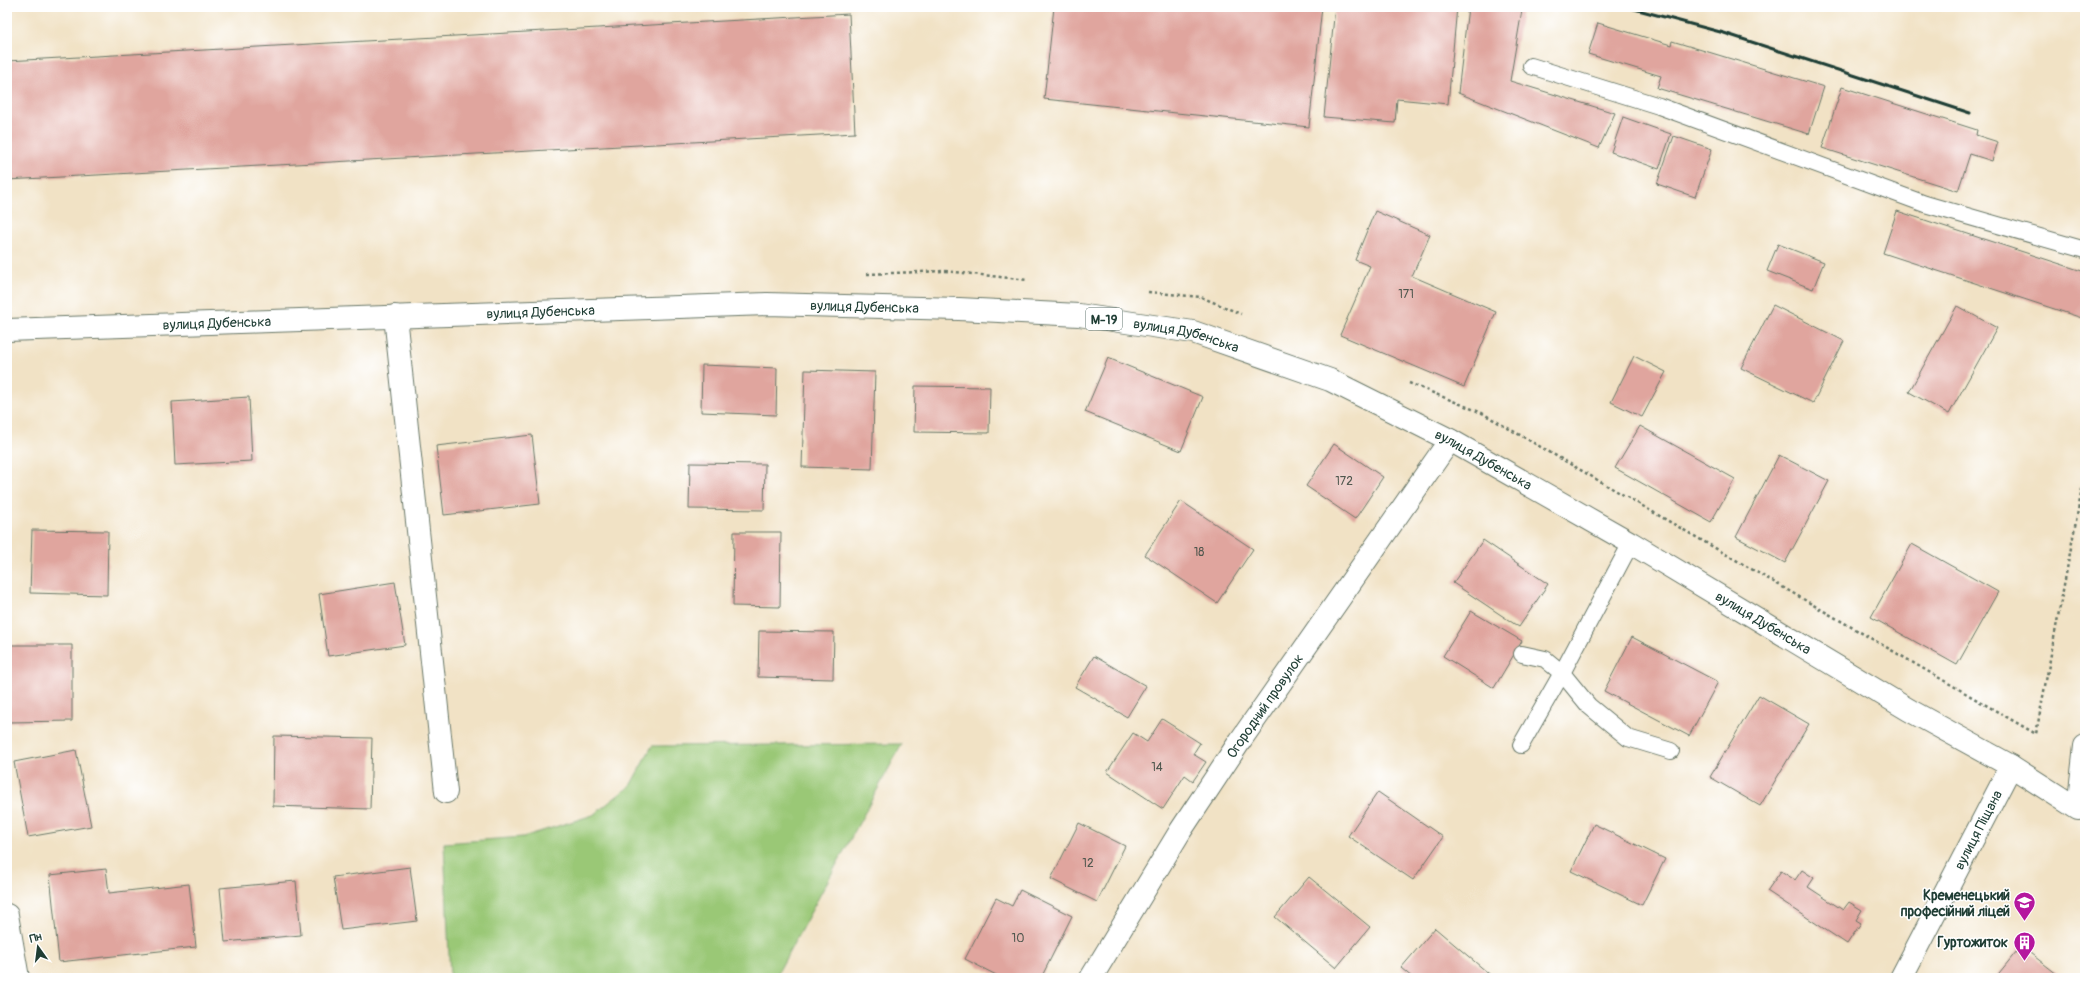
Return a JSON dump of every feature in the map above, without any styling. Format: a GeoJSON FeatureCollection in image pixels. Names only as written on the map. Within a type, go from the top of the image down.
{"type":"FeatureCollection","features":[{"type":"Feature","properties":{"kind":"main road","name":"вулиця Дубенська"},"geometry":{"type":"LineString","coordinates":[[7,330],[767,304],[959,309],[1079,315],[1193,332],[1330,380],[1450,440],[1631,543],[1909,710],[2011,766],[2078,809],[2085,746]]}},
{"type":"Feature","properties":{"kind":"main road"},"geometry":{"type":"LineString","coordinates":[[395,316],[446,792]]}},
{"type":"Feature","properties":{"kind":"main road","name":"Огородний провулок"},"geometry":{"type":"LineString","coordinates":[[1091,978],[1181,830],[1240,741],[1450,440]]}},
{"type":"Feature","properties":{"kind":"main road","name":"вулиця Піщана"},"geometry":{"type":"LineString","coordinates":[[1901,978],[2011,766]]}},
{"type":"Feature","properties":{"kind":"main road"},"geometry":{"type":"LineString","coordinates":[[7,915],[18,978]]}},
{"type":"Feature","properties":{"kind":"lane"},"geometry":{"type":"LineString","coordinates":[[1531,66],[1659,106],[1925,204],[2085,250]]}},
{"type":"Feature","properties":{"kind":"lane"},"geometry":{"type":"LineString","coordinates":[[1521,745],[1562,673],[1631,543]]}},
{"type":"Feature","properties":{"kind":"lane"},"geometry":{"type":"LineString","coordinates":[[1522,654],[1545,659],[1562,673],[1589,706],[1628,738],[1671,751]]}},
{"type":"Feature","properties":{"kind":"path"},"geometry":{"type":"LineString","coordinates":[[866,274],[945,271],[1030,280]]}},
{"type":"Feature","properties":{"kind":"path"},"geometry":{"type":"LineString","coordinates":[[1147,292],[1201,298],[1245,316]]}},
{"type":"Feature","properties":{"kind":"path"},"geometry":{"type":"LineString","coordinates":[[1408,382],[1482,413],[2036,734],[2085,473]]}},
{"type":"Feature","properties":{"kind":"green space"},"geometry":{"type":"Polygon","coordinates":[[[902,744],[775,978],[450,978],[444,843],[523,837],[593,815],[630,786],[652,746],[902,744]]]}},
{"type":"Feature","properties":{"kind":"building"},"geometry":{"type":"Polygon","coordinates":[[[1054,7],[1322,7],[1309,127],[1044,99],[1054,7]]]}},
{"type":"Feature","properties":{"kind":"building"},"geometry":{"type":"Polygon","coordinates":[[[1335,7],[1457,7],[1448,104],[1397,99],[1395,123],[1324,117],[1335,7]]]}},
{"type":"Feature","properties":{"kind":"building"},"geometry":{"type":"Polygon","coordinates":[[[1468,7],[1522,10],[1510,81],[1615,113],[1599,148],[1458,93],[1468,7]]]}},
{"type":"Feature","properties":{"kind":"building"},"geometry":{"type":"Polygon","coordinates":[[[849,14],[855,133],[7,180],[7,61],[849,14]]]}},
{"type":"Feature","properties":{"kind":"building"},"geometry":{"type":"Polygon","coordinates":[[[1598,23],[1671,45],[1672,41],[1824,87],[1809,134],[1657,88],[1661,76],[1588,54],[1598,23]]]}},
{"type":"Feature","properties":{"kind":"building"},"geometry":{"type":"Polygon","coordinates":[[[1842,87],[1977,130],[1976,135],[1998,142],[1992,161],[1970,154],[1958,191],[1822,148],[1842,87]]]}},
{"type":"Feature","properties":{"kind":"building"},"geometry":{"type":"Polygon","coordinates":[[[1623,117],[1671,134],[1659,169],[1611,152],[1623,117]]]}},
{"type":"Feature","properties":{"kind":"building"},"geometry":{"type":"Polygon","coordinates":[[[1674,136],[1712,149],[1695,197],[1657,184],[1674,136]]]}},
{"type":"Feature","properties":{"kind":"building"},"geometry":{"type":"Polygon","coordinates":[[[1375,211],[1430,235],[1412,276],[1496,312],[1464,387],[1340,335],[1370,266],[1355,260],[1375,211]]]}},
{"type":"Feature","properties":{"kind":"building"},"geometry":{"type":"Polygon","coordinates":[[[1897,211],[2085,272],[2085,319],[1883,253],[1897,211]]]}},
{"type":"Feature","properties":{"kind":"building"},"geometry":{"type":"Polygon","coordinates":[[[1778,244],[1824,262],[1813,289],[1767,271],[1778,244]]]}},
{"type":"Feature","properties":{"kind":"building"},"geometry":{"type":"Polygon","coordinates":[[[1773,305],[1844,341],[1813,403],[1741,368],[1773,305]]]}},
{"type":"Feature","properties":{"kind":"building"},"geometry":{"type":"Polygon","coordinates":[[[1957,306],[1997,328],[1949,414],[1909,392],[1957,306]]]}},
{"type":"Feature","properties":{"kind":"building"},"geometry":{"type":"Polygon","coordinates":[[[1634,356],[1666,372],[1642,417],[1611,402],[1634,356]]]}},
{"type":"Feature","properties":{"kind":"building"},"geometry":{"type":"Polygon","coordinates":[[[1108,358],[1203,397],[1181,451],[1085,412],[1108,358]]]}},
{"type":"Feature","properties":{"kind":"building"},"geometry":{"type":"Polygon","coordinates":[[[702,365],[777,368],[776,415],[701,412],[702,365]]]}},
{"type":"Feature","properties":{"kind":"building"},"geometry":{"type":"Polygon","coordinates":[[[805,370],[875,372],[872,469],[802,467],[805,370]]]}},
{"type":"Feature","properties":{"kind":"building"},"geometry":{"type":"Polygon","coordinates":[[[915,386],[990,387],[989,433],[914,432],[915,386]]]}},
{"type":"Feature","properties":{"kind":"building"},"geometry":{"type":"Polygon","coordinates":[[[249,397],[252,461],[175,465],[172,402],[249,397]]]}},
{"type":"Feature","properties":{"kind":"building"},"geometry":{"type":"Polygon","coordinates":[[[1640,426],[1735,479],[1711,522],[1615,468],[1640,426]]]}},
{"type":"Feature","properties":{"kind":"building"},"geometry":{"type":"Polygon","coordinates":[[[532,435],[540,504],[444,515],[436,446],[532,435]]]}},
{"type":"Feature","properties":{"kind":"building"},"geometry":{"type":"Polygon","coordinates":[[[1334,444],[1383,477],[1355,519],[1306,486],[1334,444]]]}},
{"type":"Feature","properties":{"kind":"building"},"geometry":{"type":"Polygon","coordinates":[[[1779,455],[1829,481],[1785,563],[1736,537],[1779,455]]]}},
{"type":"Feature","properties":{"kind":"building"},"geometry":{"type":"Polygon","coordinates":[[[690,463],[765,464],[764,510],[689,509],[690,463]]]}},
{"type":"Feature","properties":{"kind":"building"},"geometry":{"type":"Polygon","coordinates":[[[1181,501],[1253,549],[1217,603],[1145,555],[1181,501]]]}},
{"type":"Feature","properties":{"kind":"building"},"geometry":{"type":"Polygon","coordinates":[[[32,530],[108,531],[107,595],[30,593],[32,530]]]}},
{"type":"Feature","properties":{"kind":"building"},"geometry":{"type":"Polygon","coordinates":[[[734,532],[781,532],[780,607],[733,606],[734,532]]]}},
{"type":"Feature","properties":{"kind":"building"},"geometry":{"type":"Polygon","coordinates":[[[1483,540],[1548,584],[1519,627],[1453,583],[1483,540]]]}},
{"type":"Feature","properties":{"kind":"building"},"geometry":{"type":"Polygon","coordinates":[[[1912,544],[1998,592],[1957,665],[1871,617],[1912,544]]]}},
{"type":"Feature","properties":{"kind":"building"},"geometry":{"type":"Polygon","coordinates":[[[395,582],[405,645],[328,656],[319,594],[395,582]]]}},
{"type":"Feature","properties":{"kind":"building"},"geometry":{"type":"Polygon","coordinates":[[[1471,611],[1522,641],[1494,688],[1443,656],[1471,611]]]}},
{"type":"Feature","properties":{"kind":"building"},"geometry":{"type":"Polygon","coordinates":[[[759,631],[834,632],[833,679],[758,677],[759,631]]]}},
{"type":"Feature","properties":{"kind":"building"},"geometry":{"type":"Polygon","coordinates":[[[1632,637],[1718,682],[1689,736],[1604,691],[1632,637]]]}},
{"type":"Feature","properties":{"kind":"building"},"geometry":{"type":"Polygon","coordinates":[[[8,645],[72,645],[72,721],[8,722],[8,645]]]}},
{"type":"Feature","properties":{"kind":"building"},"geometry":{"type":"Polygon","coordinates":[[[1094,656],[1146,686],[1127,717],[1075,687],[1094,656]]]}},
{"type":"Feature","properties":{"kind":"building"},"geometry":{"type":"Polygon","coordinates":[[[1759,695],[1809,724],[1760,806],[1710,777],[1759,695]]]}},
{"type":"Feature","properties":{"kind":"building"},"geometry":{"type":"Polygon","coordinates":[[[1162,719],[1200,743],[1193,754],[1206,762],[1193,781],[1185,775],[1163,809],[1107,772],[1133,733],[1147,742],[1162,719]]]}},
{"type":"Feature","properties":{"kind":"building"},"geometry":{"type":"Polygon","coordinates":[[[274,736],[372,738],[370,809],[273,806],[274,736]]]}},
{"type":"Feature","properties":{"kind":"building"},"geometry":{"type":"Polygon","coordinates":[[[76,750],[91,826],[28,837],[14,762],[76,750]]]}},
{"type":"Feature","properties":{"kind":"building"},"geometry":{"type":"Polygon","coordinates":[[[1378,792],[1443,837],[1413,880],[1348,836],[1378,792]]]}},
{"type":"Feature","properties":{"kind":"building"},"geometry":{"type":"Polygon","coordinates":[[[1079,823],[1125,846],[1097,902],[1051,879],[1079,823]]]}},
{"type":"Feature","properties":{"kind":"building"},"geometry":{"type":"Polygon","coordinates":[[[1594,824],[1665,859],[1642,905],[1571,871],[1594,824]]]}},
{"type":"Feature","properties":{"kind":"building"},"geometry":{"type":"Polygon","coordinates":[[[410,867],[417,921],[341,930],[333,877],[410,867]]]}},
{"type":"Feature","properties":{"kind":"building"},"geometry":{"type":"Polygon","coordinates":[[[106,869],[109,893],[189,884],[196,947],[59,962],[50,875],[106,869]]]}},
{"type":"Feature","properties":{"kind":"building"},"geometry":{"type":"Polygon","coordinates":[[[1802,870],[1814,878],[1808,887],[1843,910],[1849,902],[1862,910],[1856,920],[1861,923],[1847,944],[1767,891],[1781,871],[1795,880],[1802,870]]]}},
{"type":"Feature","properties":{"kind":"building"},"geometry":{"type":"Polygon","coordinates":[[[1309,877],[1370,927],[1336,968],[1275,917],[1309,877]]]}},
{"type":"Feature","properties":{"kind":"building"},"geometry":{"type":"Polygon","coordinates":[[[296,881],[301,935],[225,942],[220,888],[296,881]]]}},
{"type":"Feature","properties":{"kind":"building"},"geometry":{"type":"Polygon","coordinates":[[[1020,890],[1072,916],[1041,978],[1002,978],[965,959],[996,898],[1012,906],[1020,890]]]}},
{"type":"Feature","properties":{"kind":"building"},"geometry":{"type":"Polygon","coordinates":[[[1435,928],[1494,978],[1413,978],[1401,968],[1435,928]]]}},
{"type":"Feature","properties":{"kind":"building","name":"Гуртожиток"},"geometry":{"type":"Polygon","coordinates":[[[2021,946],[2062,978],[1995,978],[2021,946]]]}},
{"type":"Feature","properties":{"kind":"railway"},"geometry":{"type":"LineString","coordinates":[[1627,7],[1724,33],[1970,113]]}},
{"type":"Feature","properties":{"kind":"place","name":"Кременецький професійний ліцей"},"geometry":{"type":"Point","coordinates":[2025,922]}},
{"type":"Feature","properties":{"kind":"place","name":"Гуртожиток"},"geometry":{"type":"Point","coordinates":[2024,962]}}]}
